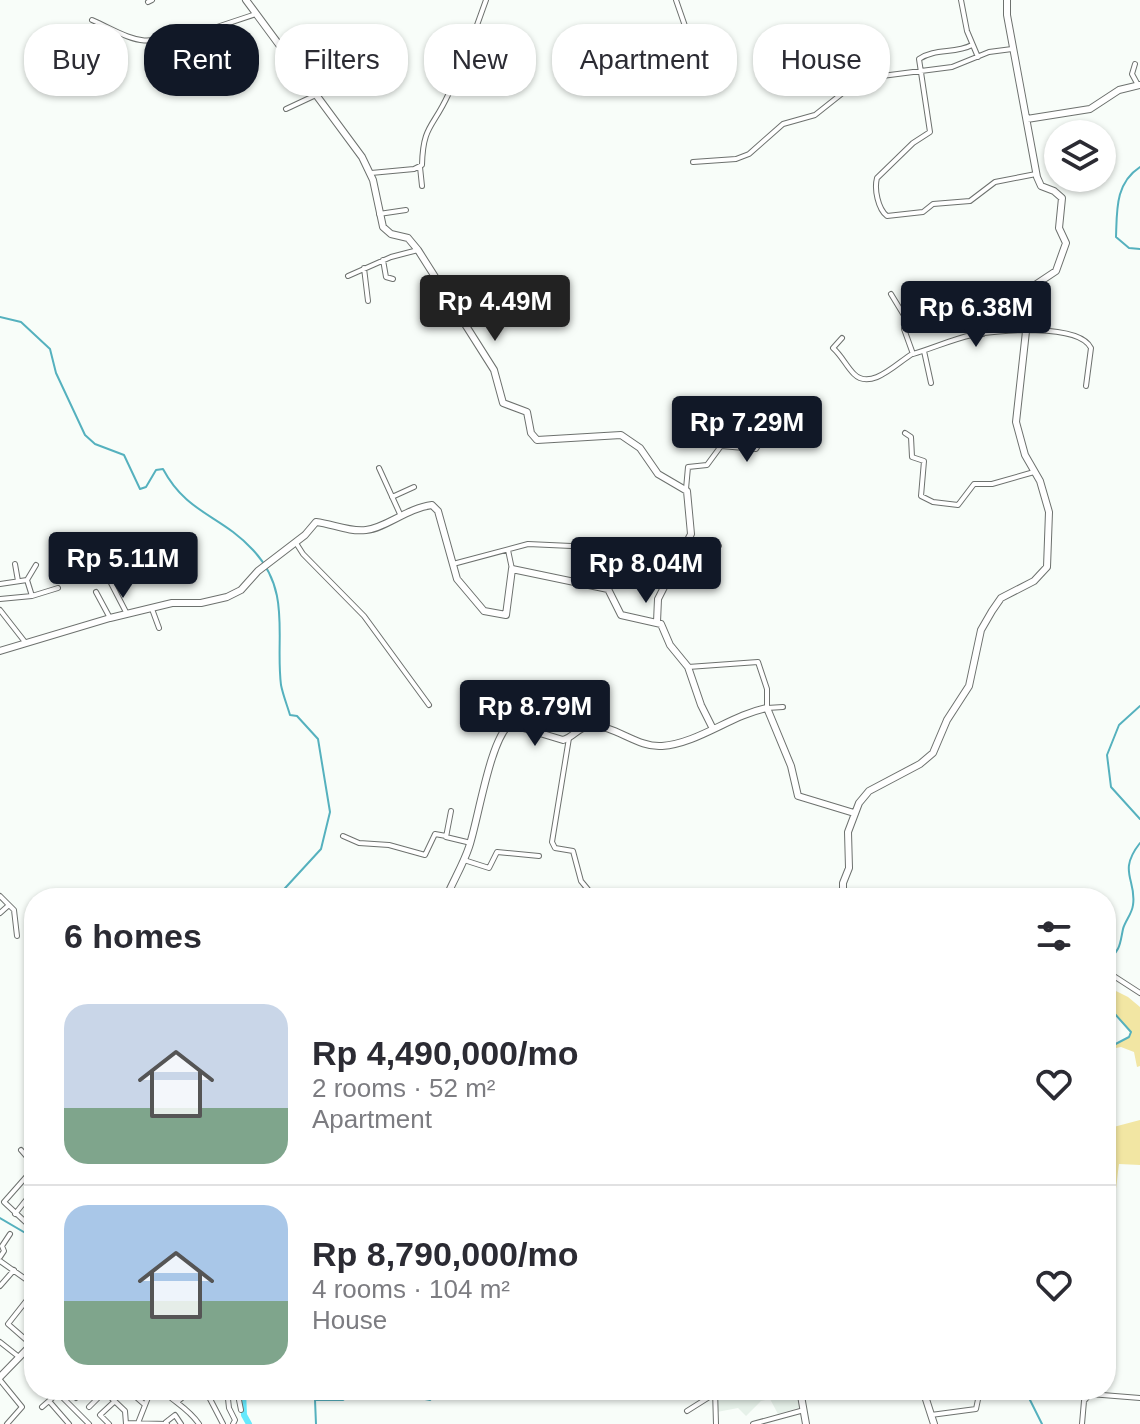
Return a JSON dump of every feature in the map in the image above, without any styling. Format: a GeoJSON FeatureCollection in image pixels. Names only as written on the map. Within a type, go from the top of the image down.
{"type":"FeatureCollection","features":[{"type":"Feature","properties":{"kind":"street"},"geometry":{"type":"LineString","coordinates":[[246,0],[275,39]]}},
{"type":"Feature","properties":{"kind":"street"},"geometry":{"type":"LineString","coordinates":[[422,186],[420,167],[426,131],[447,97],[486,0]]}},
{"type":"Feature","properties":{"kind":"street"},"geometry":{"type":"LineString","coordinates":[[676,0],[684,24]]}},
{"type":"Feature","properties":{"kind":"street"},"geometry":{"type":"LineString","coordinates":[[961,0],[978,57]]}},
{"type":"Feature","properties":{"kind":"street"},"geometry":{"type":"LineString","coordinates":[[843,888],[849,868],[847,839],[854,813],[869,791],[920,764],[933,753],[947,720],[969,686],[981,630],[992,611],[1001,598],[1045,572],[1050,517],[1040,481],[1021,445],[1016,422],[1025,331],[1033,288],[1056,271],[1066,243],[1059,228],[1062,198],[1041,186],[1036,174],[1007,0]]}},
{"type":"Feature","properties":{"kind":"street"},"geometry":{"type":"LineString","coordinates":[[92,20],[149,43],[164,40],[185,27],[205,31],[256,14]]}},
{"type":"Feature","properties":{"kind":"street"},"geometry":{"type":"LineString","coordinates":[[972,45],[920,58],[930,132],[913,143],[877,178],[876,189],[884,215],[920,213],[933,204],[970,201],[995,182],[1036,174]]}},
{"type":"Feature","properties":{"kind":"street"},"geometry":{"type":"LineString","coordinates":[[693,162],[736,159],[749,154],[779,127],[821,111],[849,88],[882,76],[952,67],[978,57],[1015,49]]}},
{"type":"Feature","properties":{"kind":"street"},"geometry":{"type":"LineString","coordinates":[[949,53],[952,67]]}},
{"type":"Feature","properties":{"kind":"street"},"geometry":{"type":"LineString","coordinates":[[1027,119],[1090,109],[1119,90],[1139,85],[1132,74],[1135,64]]}},
{"type":"Feature","properties":{"kind":"street"},"geometry":{"type":"LineString","coordinates":[[286,109],[311,96]]}},
{"type":"Feature","properties":{"kind":"street"},"geometry":{"type":"LineString","coordinates":[[319,96],[371,173],[385,230],[408,238],[418,250],[496,373],[503,403],[527,412],[534,438],[621,435],[640,448],[658,474],[686,489]]}},
{"type":"Feature","properties":{"kind":"street"},"geometry":{"type":"LineString","coordinates":[[371,173],[420,167]]}},
{"type":"Feature","properties":{"kind":"street"},"geometry":{"type":"LineString","coordinates":[[379,214],[406,210]]}},
{"type":"Feature","properties":{"kind":"street"},"geometry":{"type":"LineString","coordinates":[[348,276],[383,260],[418,250]]}},
{"type":"Feature","properties":{"kind":"street"},"geometry":{"type":"LineString","coordinates":[[383,260],[386,277],[393,279]]}},
{"type":"Feature","properties":{"kind":"street"},"geometry":{"type":"LineString","coordinates":[[364,268],[368,301]]}},
{"type":"Feature","properties":{"kind":"street"},"geometry":{"type":"LineString","coordinates":[[891,294],[908,322],[905,334],[912,354]]}},
{"type":"Feature","properties":{"kind":"street"},"geometry":{"type":"LineString","coordinates":[[983,334],[991,307]]}},
{"type":"Feature","properties":{"kind":"street"},"geometry":{"type":"LineString","coordinates":[[908,322],[916,318]]}},
{"type":"Feature","properties":{"kind":"street"},"geometry":{"type":"LineString","coordinates":[[842,338],[833,348],[855,375],[864,380],[873,380],[912,354],[983,334],[1054,331],[1089,343],[1086,386]]}},
{"type":"Feature","properties":{"kind":"street"},"geometry":{"type":"LineString","coordinates":[[924,351],[931,383]]}},
{"type":"Feature","properties":{"kind":"street"},"geometry":{"type":"LineString","coordinates":[[713,729],[688,667],[657,622],[658,599],[689,540],[688,467],[707,465],[721,446],[756,449],[761,440],[755,433]]}},
{"type":"Feature","properties":{"kind":"street"},"geometry":{"type":"LineString","coordinates":[[905,433],[911,437],[912,457],[924,461],[921,496],[933,502],[958,505],[974,484],[992,484],[1034,472]]}},
{"type":"Feature","properties":{"kind":"street"},"geometry":{"type":"LineString","coordinates":[[379,468],[400,514]]}},
{"type":"Feature","properties":{"kind":"street"},"geometry":{"type":"LineString","coordinates":[[392,497],[414,487]]}},
{"type":"Feature","properties":{"kind":"street"},"geometry":{"type":"LineString","coordinates":[[0,651],[172,603],[201,603],[227,597],[241,590],[266,563],[296,543],[318,522],[340,529],[369,530],[400,514],[424,506],[436,507],[459,583],[471,593],[481,609],[500,616],[507,611],[512,569],[508,550]]}},
{"type":"Feature","properties":{"kind":"street"},"geometry":{"type":"LineString","coordinates":[[689,540],[719,546]]}},
{"type":"Feature","properties":{"kind":"street"},"geometry":{"type":"LineString","coordinates":[[296,543],[364,616],[429,705]]}},
{"type":"Feature","properties":{"kind":"street"},"geometry":{"type":"LineString","coordinates":[[453,564],[537,544],[593,547]]}},
{"type":"Feature","properties":{"kind":"street"},"geometry":{"type":"LineString","coordinates":[[15,564],[18,581]]}},
{"type":"Feature","properties":{"kind":"street"},"geometry":{"type":"LineString","coordinates":[[32,596],[27,580],[36,565]]}},
{"type":"Feature","properties":{"kind":"street"},"geometry":{"type":"LineString","coordinates":[[512,569],[604,587],[612,593],[621,615],[657,622]]}},
{"type":"Feature","properties":{"kind":"street"},"geometry":{"type":"LineString","coordinates":[[0,584],[27,580]]}},
{"type":"Feature","properties":{"kind":"street"},"geometry":{"type":"LineString","coordinates":[[111,583],[127,614]]}},
{"type":"Feature","properties":{"kind":"street"},"geometry":{"type":"LineString","coordinates":[[0,599],[32,596],[58,588]]}},
{"type":"Feature","properties":{"kind":"street"},"geometry":{"type":"LineString","coordinates":[[96,592],[110,618]]}},
{"type":"Feature","properties":{"kind":"street"},"geometry":{"type":"LineString","coordinates":[[152,609],[159,628]]}},
{"type":"Feature","properties":{"kind":"street"},"geometry":{"type":"LineString","coordinates":[[0,610],[3,621],[25,642]]}},
{"type":"Feature","properties":{"kind":"street"},"geometry":{"type":"LineString","coordinates":[[688,667],[758,662],[767,689],[767,708],[792,769],[798,796],[854,813]]}},
{"type":"Feature","properties":{"kind":"street"},"geometry":{"type":"LineString","coordinates":[[451,888],[471,843],[482,789],[505,728],[513,724],[554,739],[569,738],[581,728],[596,726],[662,746],[713,729],[740,714],[783,707]]}},
{"type":"Feature","properties":{"kind":"street"},"geometry":{"type":"LineString","coordinates":[[569,738],[553,845],[573,851],[581,881],[587,888]]}},
{"type":"Feature","properties":{"kind":"street"},"geometry":{"type":"LineString","coordinates":[[446,836],[451,811]]}},
{"type":"Feature","properties":{"kind":"street"},"geometry":{"type":"LineString","coordinates":[[343,836],[359,843],[389,845],[425,855],[435,834],[471,843]]}},
{"type":"Feature","properties":{"kind":"street"},"geometry":{"type":"LineString","coordinates":[[464,860],[489,868],[497,852],[539,856]]}},
{"type":"Feature","properties":{"kind":"street"},"geometry":{"type":"LineString","coordinates":[[0,896],[14,910],[17,936]]}},
{"type":"Feature","properties":{"kind":"street"},"geometry":{"type":"LineString","coordinates":[[0,913],[9,905]]}},
{"type":"Feature","properties":{"kind":"street"},"geometry":{"type":"LineString","coordinates":[[1116,977],[1140,993]]}},
{"type":"Feature","properties":{"kind":"street"},"geometry":{"type":"LineString","coordinates":[[21,1150],[24,1154]]}},
{"type":"Feature","properties":{"kind":"street"},"geometry":{"type":"LineString","coordinates":[[24,1178],[4,1202],[24,1222]]}},
{"type":"Feature","properties":{"kind":"street"},"geometry":{"type":"LineString","coordinates":[[15,1214],[24,1203]]}},
{"type":"Feature","properties":{"kind":"street"},"geometry":{"type":"LineString","coordinates":[[10,1234],[2,1246],[1,1262],[24,1277]]}},
{"type":"Feature","properties":{"kind":"street"},"geometry":{"type":"LineString","coordinates":[[0,1286],[15,1270]]}},
{"type":"Feature","properties":{"kind":"street"},"geometry":{"type":"LineString","coordinates":[[24,1304],[8,1324],[24,1337]]}},
{"type":"Feature","properties":{"kind":"street"},"geometry":{"type":"LineString","coordinates":[[0,1342],[19,1357]]}},
{"type":"Feature","properties":{"kind":"street"},"geometry":{"type":"LineString","coordinates":[[7,1424],[21,1405],[0,1379],[24,1352]]}},
{"type":"Feature","properties":{"kind":"street"},"geometry":{"type":"LineString","coordinates":[[1116,1396],[1140,1398]]}},
{"type":"Feature","properties":{"kind":"street"},"geometry":{"type":"LineString","coordinates":[[65,1400],[89,1424]]}},
{"type":"Feature","properties":{"kind":"street"},"geometry":{"type":"LineString","coordinates":[[89,1407],[96,1400]]}},
{"type":"Feature","properties":{"kind":"street"},"geometry":{"type":"LineString","coordinates":[[139,1400],[145,1405]]}},
{"type":"Feature","properties":{"kind":"street"},"geometry":{"type":"LineString","coordinates":[[138,1423],[147,1400]]}},
{"type":"Feature","properties":{"kind":"street"},"geometry":{"type":"LineString","coordinates":[[174,1400],[187,1408],[199,1424]]}},
{"type":"Feature","properties":{"kind":"street"},"geometry":{"type":"LineString","coordinates":[[211,1400],[223,1424]]}},
{"type":"Feature","properties":{"kind":"street"},"geometry":{"type":"LineString","coordinates":[[228,1400],[235,1420],[233,1424]]}},
{"type":"Feature","properties":{"kind":"street"},"geometry":{"type":"LineString","coordinates":[[239,1400],[241,1410]]}},
{"type":"Feature","properties":{"kind":"street"},"geometry":{"type":"LineString","coordinates":[[687,1411],[703,1400]]}},
{"type":"Feature","properties":{"kind":"street"},"geometry":{"type":"LineString","coordinates":[[714,1400],[716,1424]]}},
{"type":"Feature","properties":{"kind":"street"},"geometry":{"type":"LineString","coordinates":[[802,1400],[806,1424]]}},
{"type":"Feature","properties":{"kind":"street"},"geometry":{"type":"LineString","coordinates":[[926,1400],[934,1424]]}},
{"type":"Feature","properties":{"kind":"street"},"geometry":{"type":"LineString","coordinates":[[931,1415],[976,1409],[978,1400]]}},
{"type":"Feature","properties":{"kind":"street"},"geometry":{"type":"LineString","coordinates":[[1082,1424],[1085,1400]]}},
{"type":"Feature","properties":{"kind":"street"},"geometry":{"type":"LineString","coordinates":[[42,1407],[49,1401],[69,1424]]}},
{"type":"Feature","properties":{"kind":"street"},"geometry":{"type":"LineString","coordinates":[[109,1424],[100,1415],[115,1401],[126,1413],[126,1424],[166,1423],[175,1415],[181,1424]]}},
{"type":"Feature","properties":{"kind":"street"},"geometry":{"type":"LineString","coordinates":[[753,1424],[804,1410]]}},
{"type":"Feature","properties":{"kind":"shaded area"},"geometry":{"type":"Polygon","coordinates":[[[1116,991],[1140,1007],[1140,1066],[1137,1067],[1134,1052],[1116,1048],[1116,1044],[1129,1037],[1130,1032],[1116,1016],[1116,991]]]}},
{"type":"Feature","properties":{"kind":"shaded area"},"geometry":{"type":"Polygon","coordinates":[[[1140,1120],[1140,1165],[1119,1164],[1116,1187],[1116,1126],[1140,1120]]]}},
{"type":"Feature","properties":{"kind":"shaded area"},"geometry":{"type":"Polygon","coordinates":[[[718,1400],[766,1400],[746,1416],[738,1408],[717,1412],[718,1400]]]}},
{"type":"Feature","properties":{"kind":"shaded area"},"geometry":{"type":"Polygon","coordinates":[[[771,1400],[799,1400],[801,1407],[778,1414],[771,1400]]]}},
{"type":"Feature","properties":{"kind":"waterway"},"geometry":{"type":"LineString","coordinates":[[1140,167],[1122,189],[1117,208],[1116,237],[1129,248],[1140,249]]}},
{"type":"Feature","properties":{"kind":"waterway"},"geometry":{"type":"LineString","coordinates":[[0,317],[21,322],[50,349],[56,373],[85,435],[95,444],[124,455],[140,489],[146,487],[156,470],[163,469],[183,496],[253,550],[273,582],[279,615],[282,689],[290,715],[297,716],[318,739],[330,812],[321,849],[285,888]]}},
{"type":"Feature","properties":{"kind":"waterway"},"geometry":{"type":"LineString","coordinates":[[1140,706],[1119,725],[1107,755],[1111,787],[1140,819]]}},
{"type":"Feature","properties":{"kind":"waterway"},"geometry":{"type":"LineString","coordinates":[[1116,951],[1132,908],[1134,896],[1129,869],[1133,853],[1140,843]]}},
{"type":"Feature","properties":{"kind":"waterway"},"geometry":{"type":"LineString","coordinates":[[1116,1015],[1131,1032],[1129,1037],[1116,1044]]}},
{"type":"Feature","properties":{"kind":"waterway"},"geometry":{"type":"LineString","coordinates":[[0,1218],[24,1232]]}},
{"type":"Feature","properties":{"kind":"waterway"},"geometry":{"type":"LineString","coordinates":[[243,1400],[244,1415],[249,1424]]}},
{"type":"Feature","properties":{"kind":"waterway"},"geometry":{"type":"LineString","coordinates":[[315,1400],[316,1424]]}},
{"type":"Feature","properties":{"kind":"waterway"},"geometry":{"type":"LineString","coordinates":[[315,1400],[343,1400]]}},
{"type":"Feature","properties":{"kind":"waterway"},"geometry":{"type":"LineString","coordinates":[[1030,1400],[1042,1424]]}}]}
